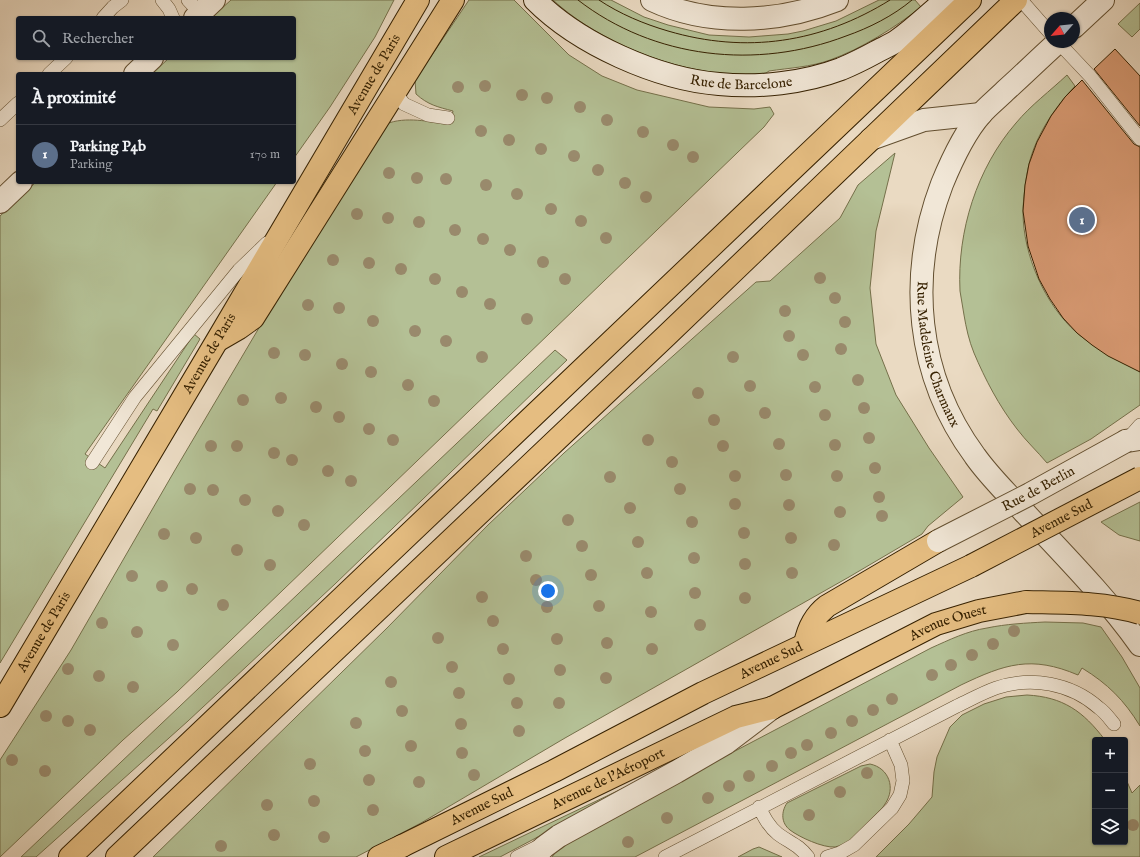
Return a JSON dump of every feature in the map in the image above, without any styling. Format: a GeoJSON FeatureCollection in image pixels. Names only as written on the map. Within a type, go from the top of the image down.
{"type":"FeatureCollection","features":[{"type":"Feature","properties":{"kind":"main road","name":"Avenue de Paris"},"geometry":{"type":"LineString","coordinates":[[0,706],[418,0]]}},
{"type":"Feature","properties":{"kind":"main road"},"geometry":{"type":"LineString","coordinates":[[218,339],[239,328],[253,318],[453,0]]}},
{"type":"Feature","properties":{"kind":"main road"},"geometry":{"type":"LineString","coordinates":[[70,857],[970,0]]}},
{"type":"Feature","properties":{"kind":"main road"},"geometry":{"type":"LineString","coordinates":[[117,857],[666,336],[1016,0]]}},
{"type":"Feature","properties":{"kind":"main road","name":"Avenue Sud"},"geometry":{"type":"LineString","coordinates":[[379,857],[554,771],[703,693],[971,566],[1140,478]]}},
{"type":"Feature","properties":{"kind":"main road"},"geometry":{"type":"LineString","coordinates":[[805,644],[813,621],[827,606],[938,541]]}},
{"type":"Feature","properties":{"kind":"main road","name":"Avenue Ouest"},"geometry":{"type":"LineString","coordinates":[[772,708],[936,624],[979,611],[1026,602],[1083,603],[1126,609],[1140,613]]}},
{"type":"Feature","properties":{"kind":"main road","name":"Avenue de l'Aéroport"},"geometry":{"type":"LineString","coordinates":[[446,857],[736,717],[772,708]]}},
{"type":"Feature","properties":{"kind":"street","name":"Rue de Barcelone"},"geometry":{"type":"LineString","coordinates":[[535,0],[560,22],[579,35],[605,50],[624,58],[670,74],[707,82],[757,86],[808,78],[840,69],[851,64],[897,41],[946,0]]}},
{"type":"Feature","properties":{"kind":"street"},"geometry":{"type":"LineString","coordinates":[[652,0],[681,11],[723,19],[778,16],[810,10],[837,0]]}},
{"type":"Feature","properties":{"kind":"street"},"geometry":{"type":"LineString","coordinates":[[1080,22],[1104,0]]}},
{"type":"Feature","properties":{"kind":"street","name":"Rue Madeleine Charmaux"},"geometry":{"type":"LineString","coordinates":[[1052,48],[981,114],[959,147],[946,174],[931,218],[924,253],[921,284],[925,346],[940,397],[955,426],[975,456],[1120,617],[1140,645]]}},
{"type":"Feature","properties":{"kind":"street"},"geometry":{"type":"LineString","coordinates":[[137,72],[150,60]]}},
{"type":"Feature","properties":{"kind":"street"},"geometry":{"type":"LineString","coordinates":[[871,139],[924,120],[981,114]]}},
{"type":"Feature","properties":{"kind":"street"},"geometry":{"type":"LineString","coordinates":[[0,202],[19,184]]}},
{"type":"Feature","properties":{"kind":"street","name":"Rue de Berlin"},"geometry":{"type":"LineString","coordinates":[[938,541],[1133,440]]}},
{"type":"Feature","properties":{"kind":"street"},"geometry":{"type":"LineString","coordinates":[[534,857],[544,847],[559,836],[726,743],[772,708]]}},
{"type":"Feature","properties":{"kind":"lane"},"geometry":{"type":"LineString","coordinates":[[104,16],[122,0]]}},
{"type":"Feature","properties":{"kind":"lane"},"geometry":{"type":"LineString","coordinates":[[162,0],[172,16]]}},
{"type":"Feature","properties":{"kind":"lane"},"geometry":{"type":"LineString","coordinates":[[1021,0],[1044,26]]}},
{"type":"Feature","properties":{"kind":"lane"},"geometry":{"type":"LineString","coordinates":[[1064,48],[1090,76],[1140,139]]}},
{"type":"Feature","properties":{"kind":"lane"},"geometry":{"type":"LineString","coordinates":[[51,72],[64,60]]}},
{"type":"Feature","properties":{"kind":"lane"},"geometry":{"type":"LineString","coordinates":[[395,92],[404,104],[428,114],[448,118]]}},
{"type":"Feature","properties":{"kind":"lane"},"geometry":{"type":"LineString","coordinates":[[0,120],[16,105]]}},
{"type":"Feature","properties":{"kind":"lane"},"geometry":{"type":"LineString","coordinates":[[92,463],[135,397],[239,270],[283,228]]}},
{"type":"Feature","properties":{"kind":"lane"},"geometry":{"type":"LineString","coordinates":[[1133,440],[1140,425]]}},
{"type":"Feature","properties":{"kind":"lane"},"geometry":{"type":"LineString","coordinates":[[665,857],[890,740],[996,688],[1018,683],[1037,682],[1059,686],[1076,693],[1099,708],[1114,724]]}},
{"type":"Feature","properties":{"kind":"lane"},"geometry":{"type":"LineString","coordinates":[[827,857],[840,853],[854,845],[892,808],[900,795],[903,781],[901,765],[890,740]]}},
{"type":"Feature","properties":{"kind":"lane"},"geometry":{"type":"LineString","coordinates":[[759,808],[766,821],[776,833],[801,848],[808,857]]}},
{"type":"Feature","properties":{"kind":"lane"},"geometry":{"type":"LineString","coordinates":[[517,857],[559,836]]}},
{"type":"Feature","properties":{"kind":"green space"},"geometry":{"type":"Polygon","coordinates":[[[231,0],[394,0],[375,37],[330,107],[296,155],[296,72],[154,72],[167,60],[296,60],[296,16],[213,16],[231,0]]]}},
{"type":"Feature","properties":{"kind":"green space"},"geometry":{"type":"Polygon","coordinates":[[[469,0],[514,0],[569,55],[602,76],[637,90],[709,107],[754,109],[770,107],[774,114],[764,127],[177,692],[123,740],[0,857],[0,760],[71,650],[279,294],[386,124],[401,120],[410,120],[450,124],[453,111],[433,105],[420,98],[416,94],[415,80],[469,0]]]}},
{"type":"Feature","properties":{"kind":"green space"},"geometry":{"type":"Polygon","coordinates":[[[553,0],[611,0],[644,17],[668,25],[709,35],[749,37],[788,34],[803,31],[836,21],[879,0],[915,0],[921,7],[878,37],[854,50],[830,60],[808,66],[769,71],[766,73],[739,74],[710,72],[652,58],[624,46],[598,32],[574,17],[553,0]]]}},
{"type":"Feature","properties":{"kind":"green space"},"geometry":{"type":"Polygon","coordinates":[[[1140,3],[1140,29],[1132,37],[1118,24],[1140,3]]]}},
{"type":"Feature","properties":{"kind":"green space"},"geometry":{"type":"Polygon","coordinates":[[[1067,75],[1075,86],[1060,103],[1041,132],[1029,164],[1023,212],[1027,245],[1038,278],[1046,294],[1065,322],[1092,344],[1140,370],[1140,405],[1091,439],[1047,463],[1010,420],[978,363],[966,324],[960,291],[960,268],[966,223],[972,201],[990,160],[1002,141],[1022,116],[1067,75]]]}},
{"type":"Feature","properties":{"kind":"green space"},"geometry":{"type":"Polygon","coordinates":[[[895,153],[876,231],[870,288],[876,344],[896,395],[929,448],[963,497],[928,526],[922,534],[565,738],[421,823],[356,857],[153,857],[387,628],[488,525],[564,453],[756,282],[770,281],[840,218],[858,185],[895,153]]]}},
{"type":"Feature","properties":{"kind":"green space"},"geometry":{"type":"Polygon","coordinates":[[[34,184],[276,184],[85,454],[105,468],[194,334],[200,339],[157,411],[153,409],[0,663],[0,216],[34,184]]]}},
{"type":"Feature","properties":{"kind":"green space"},"geometry":{"type":"Polygon","coordinates":[[[555,350],[567,360],[335,584],[188,721],[36,857],[21,857],[555,350]]]}},
{"type":"Feature","properties":{"kind":"green space"},"geometry":{"type":"Polygon","coordinates":[[[1140,502],[1140,541],[1119,535],[1101,522],[1140,502]]]}},
{"type":"Feature","properties":{"kind":"green space"},"geometry":{"type":"Polygon","coordinates":[[[1045,622],[1083,623],[1101,627],[1122,657],[1140,688],[1140,726],[1128,708],[1115,693],[1100,680],[1082,668],[1078,675],[1046,665],[1032,664],[1005,667],[961,685],[635,857],[552,857],[557,850],[581,832],[931,648],[958,636],[980,629],[1045,622]]]}},
{"type":"Feature","properties":{"kind":"green space"},"geometry":{"type":"Polygon","coordinates":[[[1027,695],[1040,696],[1062,702],[1089,721],[1097,730],[1103,737],[1092,737],[1092,845],[1128,845],[1128,784],[1132,793],[1140,785],[1140,857],[876,857],[909,824],[932,797],[937,757],[950,727],[962,715],[984,704],[1006,697],[1027,695]]]}},
{"type":"Feature","properties":{"kind":"green space"},"geometry":{"type":"Polygon","coordinates":[[[870,764],[877,766],[886,774],[889,780],[890,792],[882,808],[849,841],[835,847],[824,846],[805,839],[787,827],[783,814],[787,803],[861,766],[870,764]]]}},
{"type":"Feature","properties":{"kind":"green space"},"geometry":{"type":"Polygon","coordinates":[[[632,784],[632,787],[500,857],[479,857],[632,784]]]}},
{"type":"Feature","properties":{"kind":"green space"},"geometry":{"type":"Polygon","coordinates":[[[759,847],[782,857],[738,857],[759,847]]]}},
{"type":"Feature","properties":{"kind":"building"},"geometry":{"type":"Polygon","coordinates":[[[1115,49],[1140,76],[1140,126],[1094,69],[1115,49]]]}},
{"type":"Feature","properties":{"kind":"building"},"geometry":{"type":"Polygon","coordinates":[[[1082,80],[1134,144],[1140,147],[1140,372],[1108,356],[1092,345],[1077,333],[1063,318],[1039,279],[1028,246],[1023,211],[1025,185],[1029,164],[1037,142],[1051,116],[1065,97],[1082,80]]]}},
{"type":"Feature","properties":{"kind":"tram line"},"geometry":{"type":"LineString","coordinates":[[578,0],[608,20],[639,35],[673,46],[707,53],[742,55],[777,53],[812,47],[863,29],[897,11],[912,0]]}},
{"type":"Feature","properties":{"kind":"tram line"},"geometry":{"type":"LineString","coordinates":[[599,0],[632,18],[668,31],[697,38],[726,42],[754,43],[810,35],[864,15],[890,0]]}},
{"type":"Feature","properties":{"kind":"place","name":"Parking P4b"},"geometry":{"type":"Point","coordinates":[1082,220]}}]}
